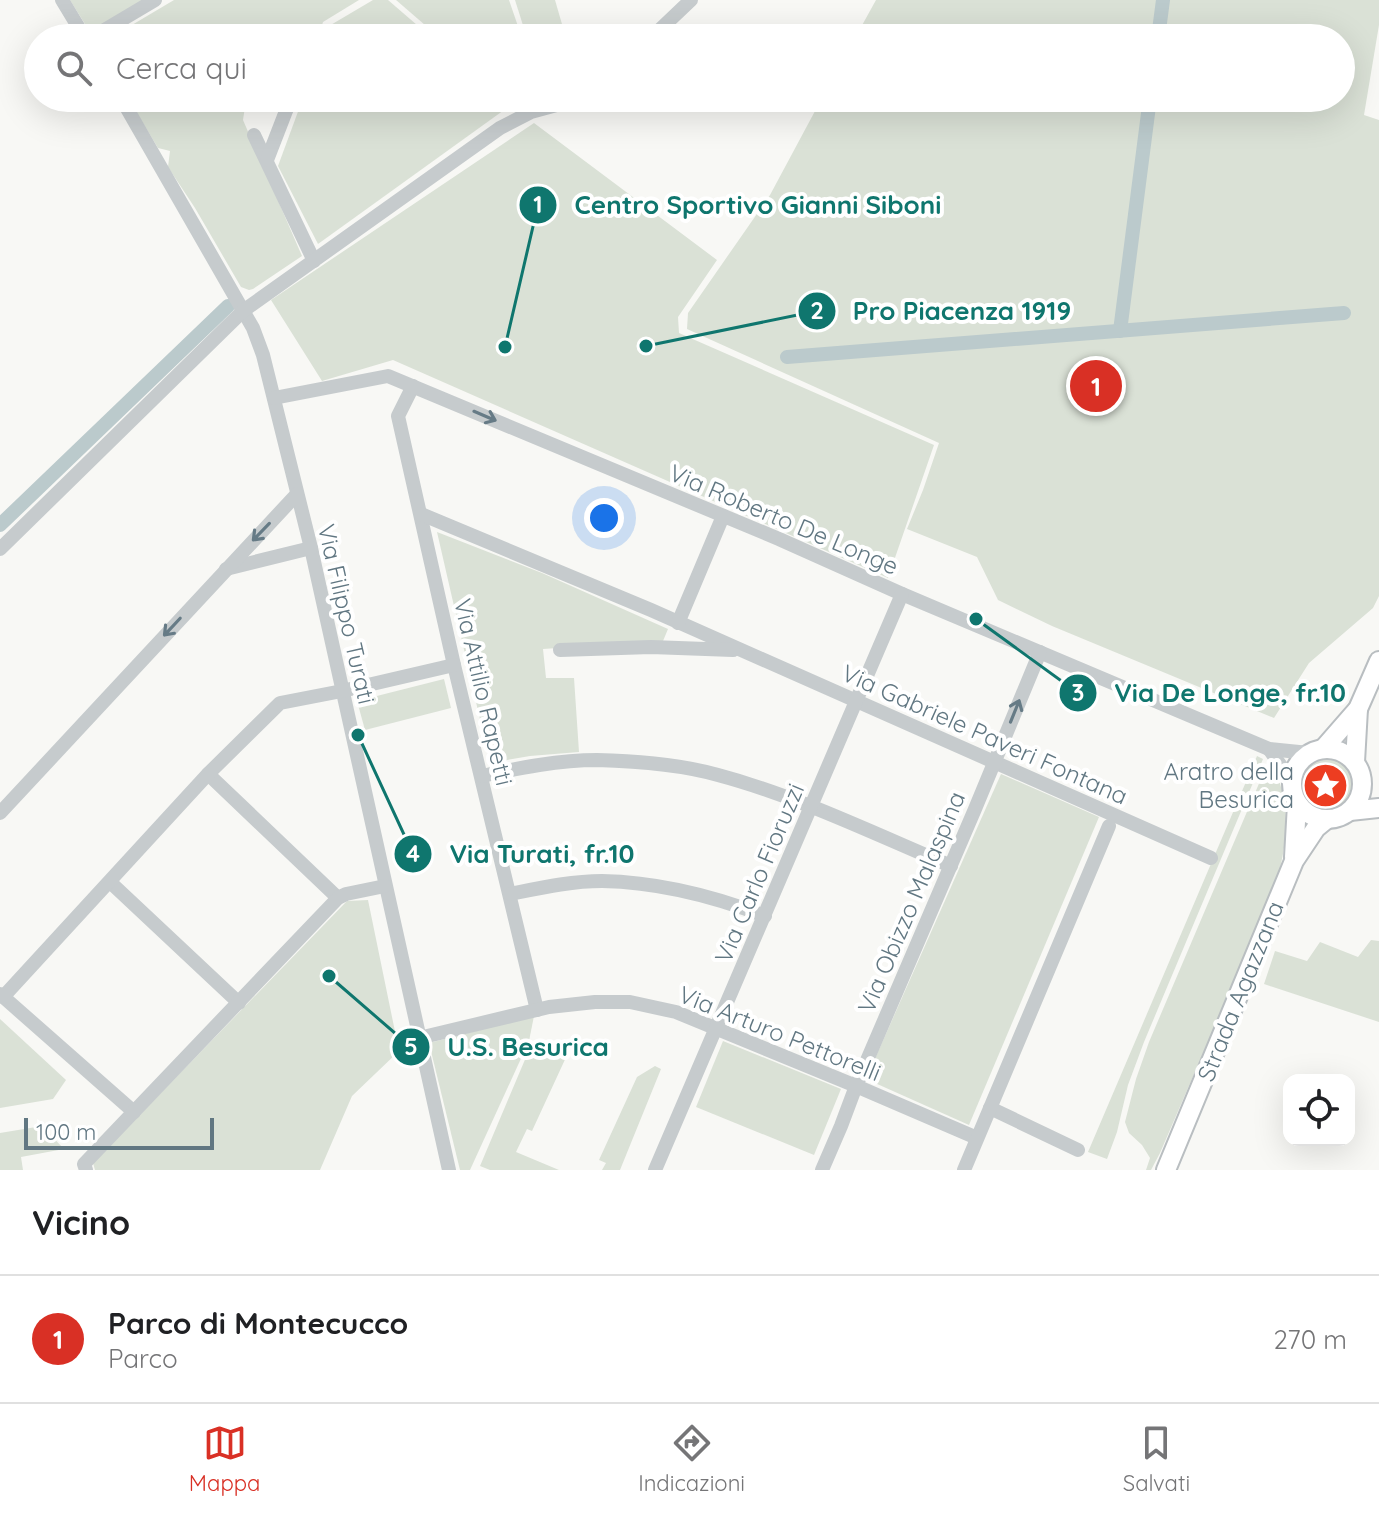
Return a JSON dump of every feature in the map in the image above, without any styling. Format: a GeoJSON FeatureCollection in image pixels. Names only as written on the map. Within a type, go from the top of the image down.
{"type":"FeatureCollection","features":[{"type":"Feature","properties":{"kind":"main road"},"geometry":{"type":"LineString","coordinates":[[1350,811],[1362,791],[1362,780],[1355,762],[1358,709],[1379,661]]}},
{"type":"Feature","properties":{"kind":"main road"},"geometry":{"type":"LineString","coordinates":[[1358,709],[1316,751],[1300,760],[1291,780],[1292,792],[1297,804],[1315,818],[1335,818],[1350,811],[1379,808]]}},
{"type":"Feature","properties":{"kind":"main road"},"geometry":{"type":"LineString","coordinates":[[1316,751],[1335,749],[1355,762]]}},
{"type":"Feature","properties":{"kind":"main road"},"geometry":{"type":"LineString","coordinates":[[1362,780],[1379,792]]}},
{"type":"Feature","properties":{"kind":"main road"},"geometry":{"type":"LineString","coordinates":[[1294,861],[1297,804]]}},
{"type":"Feature","properties":{"kind":"main road","name":"Strada Agazzana"},"geometry":{"type":"LineString","coordinates":[[1166,1170],[1294,861],[1316,828],[1327,819]]}},
{"type":"Feature","properties":{"kind":"street"},"geometry":{"type":"LineString","coordinates":[[62,0],[78,24]]}},
{"type":"Feature","properties":{"kind":"street"},"geometry":{"type":"LineString","coordinates":[[113,24],[155,0]]}},
{"type":"Feature","properties":{"kind":"street"},"geometry":{"type":"LineString","coordinates":[[666,24],[691,0]]}},
{"type":"Feature","properties":{"kind":"street","name":"Via Filippo Turati"},"geometry":{"type":"LineString","coordinates":[[129,112],[253,328],[263,355],[311,548],[449,1170]]}},
{"type":"Feature","properties":{"kind":"street"},"geometry":{"type":"LineString","coordinates":[[267,160],[286,112]]}},
{"type":"Feature","properties":{"kind":"street"},"geometry":{"type":"LineString","coordinates":[[0,549],[243,311],[500,128],[531,112]]}},
{"type":"Feature","properties":{"kind":"street"},"geometry":{"type":"LineString","coordinates":[[254,135],[314,261]]}},
{"type":"Feature","properties":{"kind":"street","name":"Via Roberto De Longe"},"geometry":{"type":"LineString","coordinates":[[274,398],[388,376],[1269,749]]}},
{"type":"Feature","properties":{"kind":"street","name":"Via Attilio Rapetti"},"geometry":{"type":"LineString","coordinates":[[413,386],[398,416],[537,1010]]}},
{"type":"Feature","properties":{"kind":"street"},"geometry":{"type":"LineString","coordinates":[[0,813],[297,494]]}},
{"type":"Feature","properties":{"kind":"street","name":"Via Gabriele Paveri Fontana"},"geometry":{"type":"LineString","coordinates":[[421,514],[678,623],[1211,858]]}},
{"type":"Feature","properties":{"kind":"street"},"geometry":{"type":"LineString","coordinates":[[678,623],[723,516]]}},
{"type":"Feature","properties":{"kind":"street"},"geometry":{"type":"LineString","coordinates":[[225,569],[311,548]]}},
{"type":"Feature","properties":{"kind":"street","name":"Via Carlo Fioruzzi"},"geometry":{"type":"LineString","coordinates":[[655,1170],[902,594]]}},
{"type":"Feature","properties":{"kind":"street","name":"Via Gabriele Paveri Fontana"},"geometry":{"type":"LineString","coordinates":[[560,650],[651,647],[741,651]]}},
{"type":"Feature","properties":{"kind":"street","name":"Via Obizzo Malaspina"},"geometry":{"type":"LineString","coordinates":[[822,1170],[1040,652]]}},
{"type":"Feature","properties":{"kind":"street"},"geometry":{"type":"LineString","coordinates":[[134,1112],[2,995],[208,774],[280,703],[454,665]]}},
{"type":"Feature","properties":{"kind":"street"},"geometry":{"type":"LineString","coordinates":[[1269,749],[1316,751]]}},
{"type":"Feature","properties":{"kind":"street"},"geometry":{"type":"LineString","coordinates":[[1269,749],[1291,780]]}},
{"type":"Feature","properties":{"kind":"street"},"geometry":{"type":"LineString","coordinates":[[482,776],[527,766],[594,760],[660,764],[715,774],[763,789],[951,866]]}},
{"type":"Feature","properties":{"kind":"street"},"geometry":{"type":"LineString","coordinates":[[208,774],[338,898]]}},
{"type":"Feature","properties":{"kind":"street"},"geometry":{"type":"LineString","coordinates":[[964,1170],[1109,826]]}},
{"type":"Feature","properties":{"kind":"street"},"geometry":{"type":"LineString","coordinates":[[510,894],[560,884],[599,881],[636,883],[679,890],[765,916]]}},
{"type":"Feature","properties":{"kind":"street"},"geometry":{"type":"LineString","coordinates":[[110,882],[239,1003]]}},
{"type":"Feature","properties":{"kind":"street"},"geometry":{"type":"LineString","coordinates":[[86,1170],[84,1164],[338,898],[385,886]]}},
{"type":"Feature","properties":{"kind":"street","name":"Via Arturo Pettorelli"},"geometry":{"type":"LineString","coordinates":[[419,1038],[537,1010],[595,1002],[630,1002],[676,1012],[977,1138]]}},
{"type":"Feature","properties":{"kind":"street"},"geometry":{"type":"LineString","coordinates":[[990,1108],[1078,1150]]}},
{"type":"Feature","properties":{"kind":"shaded area"},"geometry":{"type":"Polygon","coordinates":[[[70,0],[143,0],[103,24],[85,24],[70,0]]]}},
{"type":"Feature","properties":{"kind":"shaded area"},"geometry":{"type":"Polygon","coordinates":[[[174,0],[359,0],[322,24],[134,24],[174,0]]]}},
{"type":"Feature","properties":{"kind":"shaded area"},"geometry":{"type":"Polygon","coordinates":[[[373,0],[388,0],[416,24],[332,24],[373,0]]]}},
{"type":"Feature","properties":{"kind":"shaded area"},"geometry":{"type":"Polygon","coordinates":[[[396,0],[509,0],[517,24],[424,24],[396,0]]]}},
{"type":"Feature","properties":{"kind":"shaded area"},"geometry":{"type":"Polygon","coordinates":[[[515,0],[555,0],[562,24],[523,24],[515,0]]]}},
{"type":"Feature","properties":{"kind":"shaded area"},"geometry":{"type":"Polygon","coordinates":[[[876,0],[1379,0],[1379,25],[1364,115],[1379,120],[1379,596],[1373,608],[1309,663],[1274,718],[1052,626],[998,600],[977,557],[907,529],[939,443],[687,329],[688,313],[770,195],[814,112],[1355,112],[1355,24],[863,24],[876,0]]]}},
{"type":"Feature","properties":{"kind":"shaded area"},"geometry":{"type":"Polygon","coordinates":[[[136,112],[244,112],[243,120],[302,256],[253,289],[241,287],[168,167],[170,151],[158,148],[136,112]]]}},
{"type":"Feature","properties":{"kind":"shaded area"},"geometry":{"type":"Polygon","coordinates":[[[298,112],[501,112],[318,244],[278,166],[298,112]]]}},
{"type":"Feature","properties":{"kind":"shaded area"},"geometry":{"type":"Polygon","coordinates":[[[534,123],[717,260],[678,317],[679,333],[934,445],[888,578],[393,360],[322,381],[271,300],[534,123]]]}},
{"type":"Feature","properties":{"kind":"shaded area"},"geometry":{"type":"Polygon","coordinates":[[[437,532],[542,573],[668,629],[663,641],[543,649],[546,678],[574,678],[579,752],[490,763],[437,532]]]}},
{"type":"Feature","properties":{"kind":"shaded area"},"geometry":{"type":"Polygon","coordinates":[[[444,679],[451,708],[365,730],[357,701],[444,679]]]}},
{"type":"Feature","properties":{"kind":"shaded area"},"geometry":{"type":"Polygon","coordinates":[[[1257,756],[1263,759],[1144,1042],[1107,1159],[1088,1152],[1257,756]]]}},
{"type":"Feature","properties":{"kind":"shaded area"},"geometry":{"type":"Polygon","coordinates":[[[1327,756],[1347,764],[1355,784],[1347,804],[1327,812],[1307,804],[1299,784],[1307,764],[1327,756]]]}},
{"type":"Feature","properties":{"kind":"shaded area"},"geometry":{"type":"Polygon","coordinates":[[[1269,760],[1282,790],[1286,822],[1283,854],[1275,886],[1160,1153],[1151,1170],[1146,1170],[1150,1158],[1129,1133],[1125,1122],[1136,1079],[1269,760]]]}},
{"type":"Feature","properties":{"kind":"shaded area"},"geometry":{"type":"Polygon","coordinates":[[[1001,774],[1099,817],[969,1125],[866,1079],[1001,774]]]}},
{"type":"Feature","properties":{"kind":"shaded area"},"geometry":{"type":"Polygon","coordinates":[[[368,900],[399,1051],[352,1096],[320,1170],[95,1170],[93,1163],[347,901],[368,900]]]}},
{"type":"Feature","properties":{"kind":"shaded area"},"geometry":{"type":"Polygon","coordinates":[[[1371,940],[1379,941],[1379,1022],[1264,984],[1275,951],[1307,961],[1320,942],[1358,957],[1371,940]]]}},
{"type":"Feature","properties":{"kind":"shaded area"},"geometry":{"type":"Polygon","coordinates":[[[534,1016],[529,1041],[470,1170],[460,1170],[429,1043],[534,1016]]]}},
{"type":"Feature","properties":{"kind":"shaded area"},"geometry":{"type":"Polygon","coordinates":[[[0,1019],[66,1080],[53,1099],[0,1108],[0,1019]]]}},
{"type":"Feature","properties":{"kind":"shaded area"},"geometry":{"type":"Polygon","coordinates":[[[567,1040],[568,1053],[532,1131],[527,1129],[516,1152],[559,1170],[490,1170],[480,1166],[532,1043],[567,1040]]]}},
{"type":"Feature","properties":{"kind":"shaded area"},"geometry":{"type":"Polygon","coordinates":[[[723,1041],[841,1089],[814,1155],[696,1107],[723,1041]]]}},
{"type":"Feature","properties":{"kind":"shaded area"},"geometry":{"type":"Polygon","coordinates":[[[655,1066],[661,1069],[620,1170],[602,1170],[606,1163],[599,1160],[637,1077],[655,1066]]]}},
{"type":"Feature","properties":{"kind":"shaded area"},"geometry":{"type":"Polygon","coordinates":[[[42,1126],[64,1149],[21,1157],[23,1170],[0,1170],[0,1133],[42,1126]]]}},
{"type":"Feature","properties":{"kind":"waterway"},"geometry":{"type":"LineString","coordinates":[[1160,24],[1163,0]]}},
{"type":"Feature","properties":{"kind":"waterway"},"geometry":{"type":"LineString","coordinates":[[1120,331],[1148,112]]}},
{"type":"Feature","properties":{"kind":"waterway"},"geometry":{"type":"LineString","coordinates":[[0,525],[228,306]]}},
{"type":"Feature","properties":{"kind":"waterway"},"geometry":{"type":"LineString","coordinates":[[787,357],[1344,313]]}},
{"type":"Feature","properties":{"kind":"place","name":"Pro Piacenza 1919"},"geometry":{"type":"Point","coordinates":[646,346]}},
{"type":"Feature","properties":{"kind":"place","name":"Centro Sportivo Gianni Siboni"},"geometry":{"type":"Point","coordinates":[505,347]}},
{"type":"Feature","properties":{"kind":"place","name":"Parco di Montecucco"},"geometry":{"type":"Point","coordinates":[1096,386]}},
{"type":"Feature","properties":{"kind":"place","name":"Via De Longe, fr.10"},"geometry":{"type":"Point","coordinates":[976,619]}},
{"type":"Feature","properties":{"kind":"place","name":"Via Turati, fr.10"},"geometry":{"type":"Point","coordinates":[358,735]}},
{"type":"Feature","properties":{"kind":"place","name":"Aratro della Besurica"},"geometry":{"type":"Point","coordinates":[1325,785]}},
{"type":"Feature","properties":{"kind":"place","name":"U.S. Besurica"},"geometry":{"type":"Point","coordinates":[329,976]}}]}
